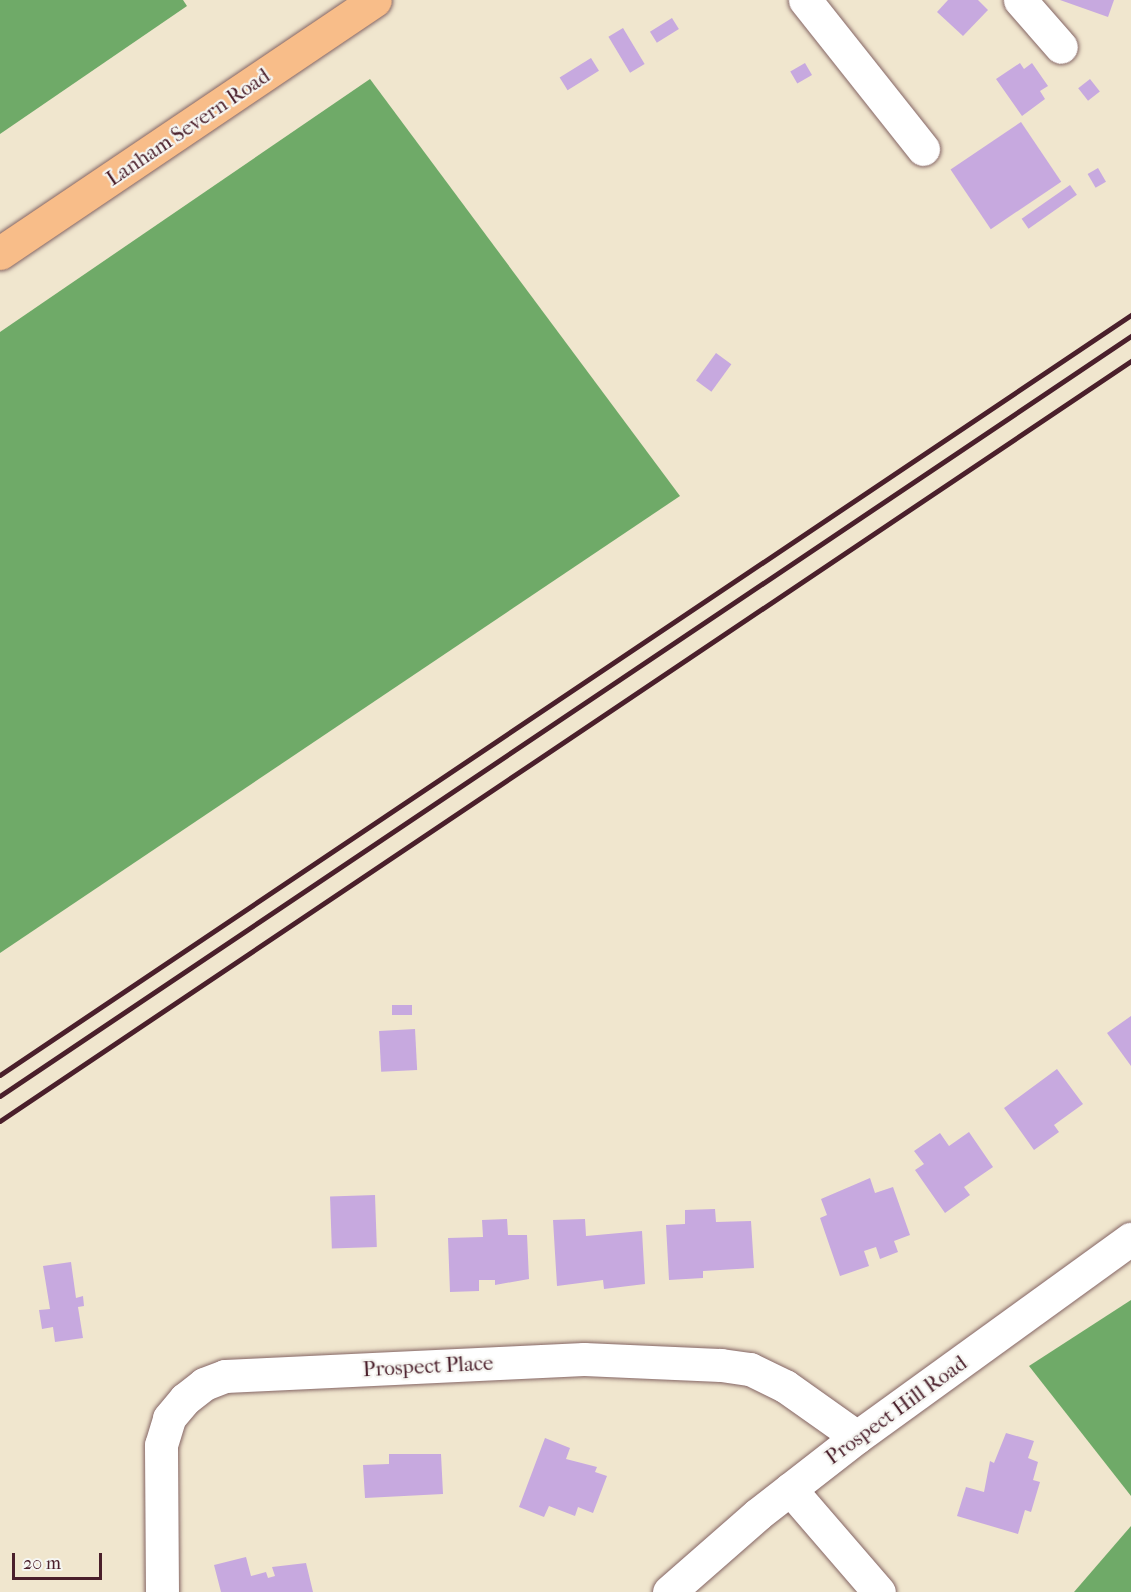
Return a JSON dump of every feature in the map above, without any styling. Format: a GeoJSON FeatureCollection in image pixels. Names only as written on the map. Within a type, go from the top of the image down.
{"type":"FeatureCollection","features":[{"type":"Feature","properties":{"kind":"main road","name":"Lanham Severn Road"},"geometry":{"type":"LineString","coordinates":[[0,253],[375,0]]}},
{"type":"Feature","properties":{"kind":"street"},"geometry":{"type":"LineString","coordinates":[[805,0],[923,148]]}},
{"type":"Feature","properties":{"kind":"street"},"geometry":{"type":"LineString","coordinates":[[1020,0],[1061,47]]}},
{"type":"Feature","properties":{"kind":"street","name":"Prospect Hill Road"},"geometry":{"type":"LineString","coordinates":[[669,1592],[790,1489],[857,1437],[1131,1239]]}},
{"type":"Feature","properties":{"kind":"street","name":"Prospect Place"},"geometry":{"type":"LineString","coordinates":[[162,1592],[161,1445],[169,1418],[185,1399],[204,1384],[225,1376],[584,1359],[721,1365],[750,1369],[785,1386],[857,1437]]}},
{"type":"Feature","properties":{"kind":"street"},"geometry":{"type":"LineString","coordinates":[[790,1489],[879,1592]]}},
{"type":"Feature","properties":{"kind":"green space"},"geometry":{"type":"Polygon","coordinates":[[[0,0],[183,0],[187,6],[0,134],[0,0]]]}},
{"type":"Feature","properties":{"kind":"green space"},"geometry":{"type":"Polygon","coordinates":[[[370,79],[680,496],[0,953],[0,332],[370,79]]]}},
{"type":"Feature","properties":{"kind":"green space"},"geometry":{"type":"Polygon","coordinates":[[[1131,1300],[1131,1496],[1029,1366],[1131,1300]]]}},
{"type":"Feature","properties":{"kind":"green space"},"geometry":{"type":"Polygon","coordinates":[[[1131,1526],[1131,1592],[1074,1592],[1131,1526]]]}},
{"type":"Feature","properties":{"kind":"building"},"geometry":{"type":"Polygon","coordinates":[[[948,0],[978,0],[988,10],[963,36],[937,12],[948,0]]]}},
{"type":"Feature","properties":{"kind":"building"},"geometry":{"type":"Polygon","coordinates":[[[1060,0],[1114,0],[1108,17],[1060,0]]]}},
{"type":"Feature","properties":{"kind":"building"},"geometry":{"type":"Polygon","coordinates":[[[672,18],[679,29],[657,43],[650,32],[672,18]]]}},
{"type":"Feature","properties":{"kind":"building"},"geometry":{"type":"Polygon","coordinates":[[[623,28],[645,64],[630,73],[608,37],[623,28]]]}},
{"type":"Feature","properties":{"kind":"building"},"geometry":{"type":"Polygon","coordinates":[[[591,58],[599,71],[568,90],[560,78],[591,58]]]}},
{"type":"Feature","properties":{"kind":"building"},"geometry":{"type":"Polygon","coordinates":[[[805,63],[812,75],[797,84],[790,72],[805,63]]]}},
{"type":"Feature","properties":{"kind":"building"},"geometry":{"type":"Polygon","coordinates":[[[1020,63],[1024,69],[1032,63],[1048,86],[1040,91],[1045,99],[1022,116],[996,79],[1020,63]]]}},
{"type":"Feature","properties":{"kind":"building"},"geometry":{"type":"Polygon","coordinates":[[[1090,79],[1100,92],[1088,101],[1078,88],[1090,79]]]}},
{"type":"Feature","properties":{"kind":"building"},"geometry":{"type":"Polygon","coordinates":[[[1021,122],[1061,182],[991,229],[951,170],[1021,122]]]}},
{"type":"Feature","properties":{"kind":"building"},"geometry":{"type":"Polygon","coordinates":[[[1098,168],[1106,182],[1096,188],[1088,174],[1098,168]]]}},
{"type":"Feature","properties":{"kind":"building"},"geometry":{"type":"Polygon","coordinates":[[[1070,185],[1077,195],[1029,229],[1022,219],[1070,185]]]}},
{"type":"Feature","properties":{"kind":"building"},"geometry":{"type":"Polygon","coordinates":[[[716,353],[731,364],[711,392],[696,381],[716,353]]]}},
{"type":"Feature","properties":{"kind":"building"},"geometry":{"type":"Polygon","coordinates":[[[392,1005],[412,1005],[412,1015],[392,1015],[392,1005]]]}},
{"type":"Feature","properties":{"kind":"building"},"geometry":{"type":"Polygon","coordinates":[[[1131,1016],[1131,1066],[1107,1033],[1131,1016]]]}},
{"type":"Feature","properties":{"kind":"building"},"geometry":{"type":"Polygon","coordinates":[[[415,1029],[417,1070],[381,1072],[379,1031],[415,1029]]]}},
{"type":"Feature","properties":{"kind":"building"},"geometry":{"type":"Polygon","coordinates":[[[1057,1069],[1083,1104],[1054,1125],[1059,1132],[1034,1150],[1004,1108],[1057,1069]]]}},
{"type":"Feature","properties":{"kind":"building"},"geometry":{"type":"Polygon","coordinates":[[[969,1132],[993,1167],[964,1187],[970,1195],[945,1213],[915,1170],[924,1164],[914,1151],[940,1133],[949,1146],[969,1132]]]}},
{"type":"Feature","properties":{"kind":"building"},"geometry":{"type":"Polygon","coordinates":[[[870,1178],[875,1193],[893,1187],[910,1235],[894,1241],[898,1252],[880,1259],[876,1247],[864,1251],[869,1266],[840,1276],[820,1218],[827,1215],[821,1199],[870,1178]]]}},
{"type":"Feature","properties":{"kind":"building"},"geometry":{"type":"Polygon","coordinates":[[[375,1195],[377,1247],[332,1249],[330,1197],[375,1195]]]}},
{"type":"Feature","properties":{"kind":"building"},"geometry":{"type":"Polygon","coordinates":[[[715,1209],[716,1222],[751,1221],[754,1268],[703,1271],[703,1278],[669,1280],[666,1225],[685,1224],[685,1210],[715,1209]]]}},
{"type":"Feature","properties":{"kind":"building"},"geometry":{"type":"Polygon","coordinates":[[[507,1219],[508,1235],[527,1235],[529,1279],[495,1285],[495,1280],[479,1280],[479,1291],[450,1292],[448,1238],[483,1237],[482,1220],[507,1219]]]}},
{"type":"Feature","properties":{"kind":"building"},"geometry":{"type":"Polygon","coordinates":[[[585,1219],[586,1236],[642,1231],[645,1284],[604,1289],[603,1280],[557,1286],[553,1220],[585,1219]]]}},
{"type":"Feature","properties":{"kind":"building"},"geometry":{"type":"Polygon","coordinates":[[[71,1262],[76,1298],[83,1296],[84,1306],[78,1307],[83,1338],[55,1342],[53,1327],[42,1329],[39,1310],[50,1309],[43,1266],[71,1262]]]}},
{"type":"Feature","properties":{"kind":"building"},"geometry":{"type":"Polygon","coordinates":[[[1006,1433],[1034,1441],[1028,1458],[1038,1462],[1033,1480],[1040,1482],[1031,1512],[1025,1510],[1018,1534],[957,1516],[966,1487],[984,1492],[990,1461],[994,1463],[1006,1433]]]}},
{"type":"Feature","properties":{"kind":"building"},"geometry":{"type":"Polygon","coordinates":[[[545,1438],[570,1448],[566,1459],[597,1467],[595,1472],[607,1476],[593,1513],[578,1507],[575,1516],[549,1506],[544,1517],[519,1507],[545,1438]]]}},
{"type":"Feature","properties":{"kind":"building"},"geometry":{"type":"Polygon","coordinates":[[[389,1454],[441,1454],[443,1494],[365,1498],[363,1465],[389,1464],[389,1454]]]}},
{"type":"Feature","properties":{"kind":"building"},"geometry":{"type":"Polygon","coordinates":[[[246,1557],[251,1576],[266,1572],[268,1578],[275,1576],[272,1567],[306,1563],[313,1592],[221,1592],[214,1565],[246,1557]]]}},
{"type":"Feature","properties":{"kind":"railway"},"geometry":{"type":"LineString","coordinates":[[0,1075],[1131,315]]}},
{"type":"Feature","properties":{"kind":"railway"},"geometry":{"type":"LineString","coordinates":[[0,1096],[1131,336]]}},
{"type":"Feature","properties":{"kind":"railway"},"geometry":{"type":"LineString","coordinates":[[0,1121],[1131,361]]}}]}
